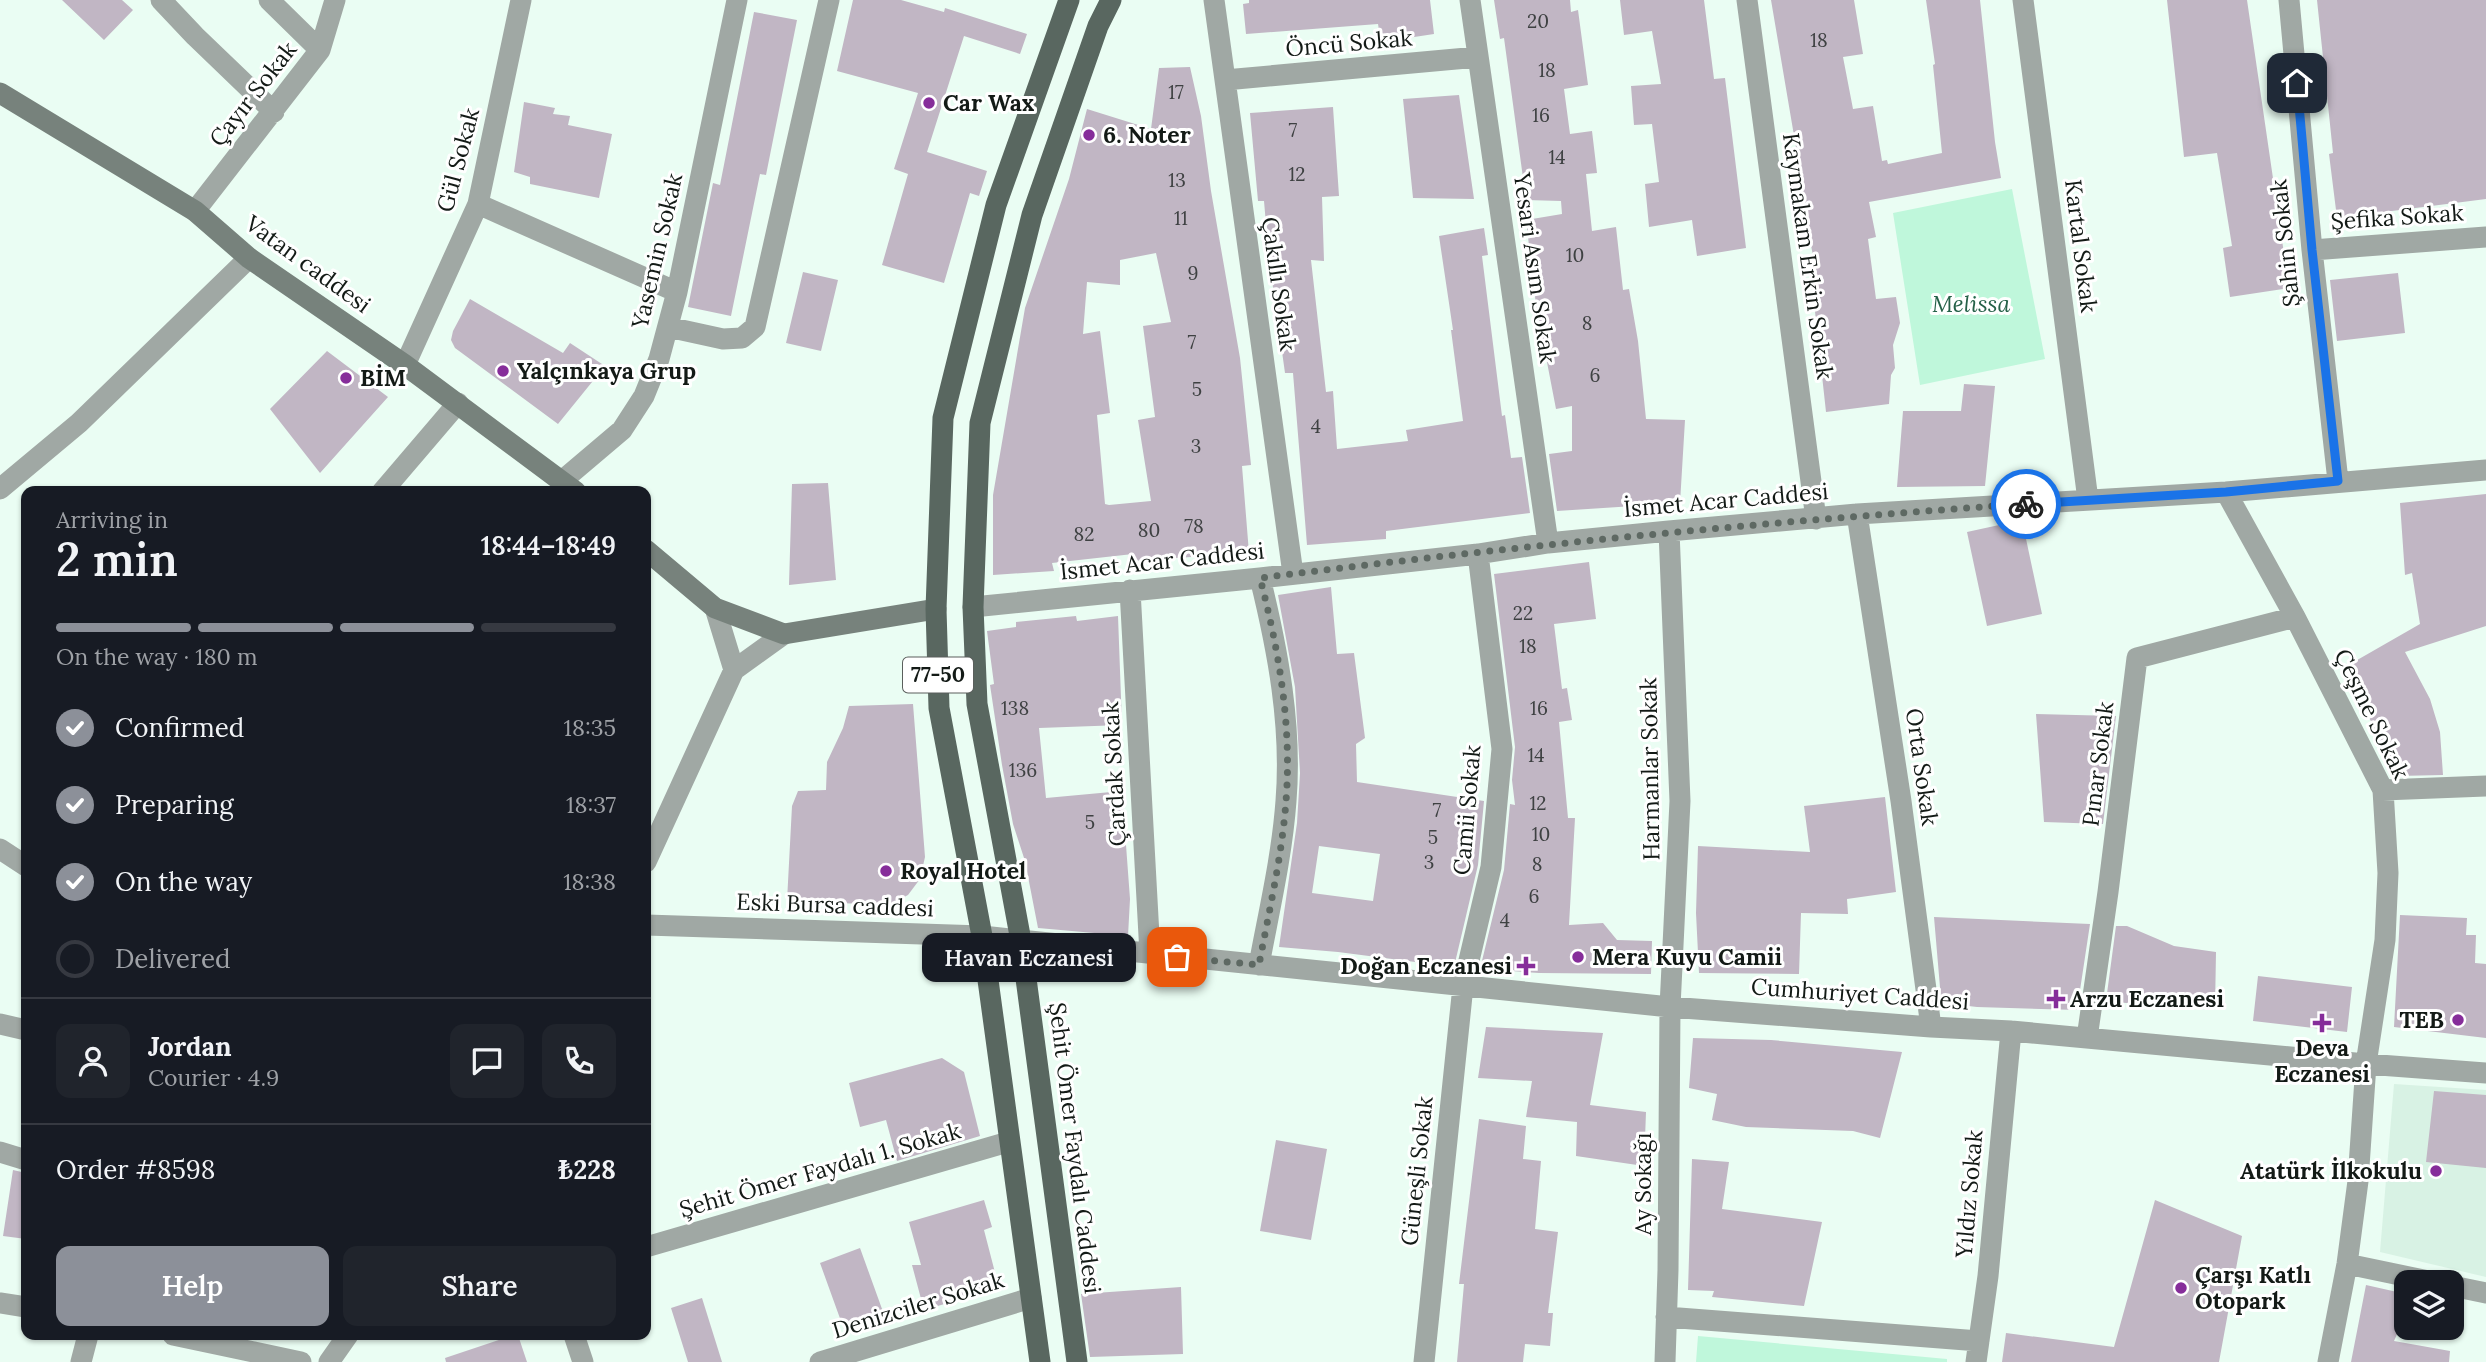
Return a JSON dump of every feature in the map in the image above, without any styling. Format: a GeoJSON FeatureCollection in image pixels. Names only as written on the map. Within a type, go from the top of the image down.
{"type":"FeatureCollection","features":[{"type":"Feature","properties":{"kind":"main road","name":"77-50"},"geometry":{"type":"LineString","coordinates":[[1040,1362],[982,936],[939,708],[936,609],[943,418],[996,205],[1069,0]]}},
{"type":"Feature","properties":{"kind":"main road","name":"Şehit Ömer Faydalı Caddesi"},"geometry":{"type":"LineString","coordinates":[[1077,1362],[1021,942],[976,704],[973,607],[980,423],[1032,215],[1098,26],[1111,0]]}},
{"type":"Feature","properties":{"kind":"main road"},"geometry":{"type":"LineString","coordinates":[[936,609],[973,607]]}},
{"type":"Feature","properties":{"kind":"street"},"geometry":{"type":"LineString","coordinates":[[161,0],[274,112]]}},
{"type":"Feature","properties":{"kind":"street"},"geometry":{"type":"LineString","coordinates":[[269,0],[320,50]]}},
{"type":"Feature","properties":{"kind":"street","name":"Çayır Sokak"},"geometry":{"type":"LineString","coordinates":[[195,211],[320,50],[335,0]]}},
{"type":"Feature","properties":{"kind":"street","name":"Gül Sokak"},"geometry":{"type":"LineString","coordinates":[[405,365],[478,204],[521,0]]}},
{"type":"Feature","properties":{"kind":"street","name":"Yasemin Sokak"},"geometry":{"type":"LineString","coordinates":[[570,486],[622,430],[644,396],[668,327],[737,0]]}},
{"type":"Feature","properties":{"kind":"street"},"geometry":{"type":"LineString","coordinates":[[668,327],[723,339],[742,338],[755,327],[830,0]]}},
{"type":"Feature","properties":{"kind":"street","name":"Çakıllı Sokak"},"geometry":{"type":"LineString","coordinates":[[1214,0],[1293,574]]}},
{"type":"Feature","properties":{"kind":"street","name":"Yesari Asım Sokak"},"geometry":{"type":"LineString","coordinates":[[1470,0],[1548,543]]}},
{"type":"Feature","properties":{"kind":"street","name":"Kaymakam Erkin Sokak"},"geometry":{"type":"LineString","coordinates":[[1747,0],[1816,519]]}},
{"type":"Feature","properties":{"kind":"street","name":"Kartal Sokak"},"geometry":{"type":"LineString","coordinates":[[2023,0],[2088,500]]}},
{"type":"Feature","properties":{"kind":"street","name":"Şahin Sokak"},"geometry":{"type":"LineString","coordinates":[[2289,0],[2312,250],[2338,481]]}},
{"type":"Feature","properties":{"kind":"street","name":"Öncü Sokak"},"geometry":{"type":"LineString","coordinates":[[1225,80],[1478,57]]}},
{"type":"Feature","properties":{"kind":"street","name":"Vatan caddesi"},"geometry":{"type":"LineString","coordinates":[[0,93],[195,211],[249,258],[405,365],[570,486]]}},
{"type":"Feature","properties":{"kind":"street"},"geometry":{"type":"LineString","coordinates":[[478,204],[677,292]]}},
{"type":"Feature","properties":{"kind":"street","name":"Şefika Sokak"},"geometry":{"type":"LineString","coordinates":[[2312,250],[2486,237]]}},
{"type":"Feature","properties":{"kind":"street"},"geometry":{"type":"LineString","coordinates":[[0,489],[79,423],[249,258]]}},
{"type":"Feature","properties":{"kind":"street"},"geometry":{"type":"LineString","coordinates":[[387,486],[458,403]]}},
{"type":"Feature","properties":{"kind":"street","name":"İsmet Acar Caddesi"},"geometry":{"type":"LineString","coordinates":[[973,607],[1260,578],[1669,531],[1857,514],[2226,492],[2486,470]]}},
{"type":"Feature","properties":{"kind":"street","name":"Çeşme Sokak"},"geometry":{"type":"LineString","coordinates":[[2226,492],[2295,617],[2383,790],[2388,873],[2385,940],[2367,1064],[2358,1181],[2347,1264],[2328,1362]]}},
{"type":"Feature","properties":{"kind":"street","name":"Orta Sokak"},"geometry":{"type":"LineString","coordinates":[[1857,514],[1901,801],[1931,1027]]}},
{"type":"Feature","properties":{"kind":"street","name":"Harmanlar Sokak"},"geometry":{"type":"LineString","coordinates":[[1669,531],[1680,800],[1670,1007]]}},
{"type":"Feature","properties":{"kind":"street"},"geometry":{"type":"LineString","coordinates":[[651,554],[715,608],[784,634]]}},
{"type":"Feature","properties":{"kind":"street","name":"Camii Sokak"},"geometry":{"type":"LineString","coordinates":[[1463,986],[1491,867],[1502,749],[1478,554]]}},
{"type":"Feature","properties":{"kind":"street"},"geometry":{"type":"LineString","coordinates":[[1259,965],[1286,800],[1286,709],[1272,625],[1260,578]]}},
{"type":"Feature","properties":{"kind":"street","name":"Çardak Sokak"},"geometry":{"type":"LineString","coordinates":[[1130,590],[1150,954]]}},
{"type":"Feature","properties":{"kind":"street"},"geometry":{"type":"LineString","coordinates":[[715,608],[734,670]]}},
{"type":"Feature","properties":{"kind":"street"},"geometry":{"type":"LineString","coordinates":[[651,851],[734,670],[784,634],[936,609]]}},
{"type":"Feature","properties":{"kind":"street","name":"Pınar Sokak"},"geometry":{"type":"LineString","coordinates":[[2087,1038],[2137,658],[2295,617]]}},
{"type":"Feature","properties":{"kind":"street"},"geometry":{"type":"LineString","coordinates":[[2383,790],[2486,786]]}},
{"type":"Feature","properties":{"kind":"street"},"geometry":{"type":"LineString","coordinates":[[0,849],[21,863]]}},
{"type":"Feature","properties":{"kind":"street","name":"Eski Bursa caddesi"},"geometry":{"type":"LineString","coordinates":[[651,925],[982,936],[1021,942]]}},
{"type":"Feature","properties":{"kind":"street","name":"Cumhuriyet Caddesi"},"geometry":{"type":"LineString","coordinates":[[1021,942],[1670,1007],[2011,1031],[2486,1073]]}},
{"type":"Feature","properties":{"kind":"street","name":"Güneşli Sokak"},"geometry":{"type":"LineString","coordinates":[[1424,1362],[1463,986]]}},
{"type":"Feature","properties":{"kind":"street","name":"Ay Sokağı"},"geometry":{"type":"LineString","coordinates":[[1665,1362],[1670,1007]]}},
{"type":"Feature","properties":{"kind":"street"},"geometry":{"type":"LineString","coordinates":[[0,1024],[21,1029]]}},
{"type":"Feature","properties":{"kind":"street","name":"Yıldız Sokak"},"geometry":{"type":"LineString","coordinates":[[1977,1352],[1988,1276],[2011,1031]]}},
{"type":"Feature","properties":{"kind":"street","name":"Şehit Ömer Faydalı 1. Sokak"},"geometry":{"type":"LineString","coordinates":[[651,1246],[1008,1142]]}},
{"type":"Feature","properties":{"kind":"street"},"geometry":{"type":"LineString","coordinates":[[0,1152],[21,1158]]}},
{"type":"Feature","properties":{"kind":"street"},"geometry":{"type":"LineString","coordinates":[[2347,1264],[2394,1274]]}},
{"type":"Feature","properties":{"kind":"street"},"geometry":{"type":"LineString","coordinates":[[2464,1288],[2486,1293]]}},
{"type":"Feature","properties":{"kind":"street","name":"Denizciler Sokak"},"geometry":{"type":"LineString","coordinates":[[820,1362],[1031,1298]]}},
{"type":"Feature","properties":{"kind":"street"},"geometry":{"type":"LineString","coordinates":[[0,1303],[21,1306]]}},
{"type":"Feature","properties":{"kind":"street"},"geometry":{"type":"LineString","coordinates":[[1667,1317],[1977,1352]]}},
{"type":"Feature","properties":{"kind":"street"},"geometry":{"type":"LineString","coordinates":[[81,1362],[87,1340]]}},
{"type":"Feature","properties":{"kind":"street"},"geometry":{"type":"LineString","coordinates":[[197,1340],[301,1362]]}},
{"type":"Feature","properties":{"kind":"street"},"geometry":{"type":"LineString","coordinates":[[329,1362],[344,1340]]}},
{"type":"Feature","properties":{"kind":"street"},"geometry":{"type":"LineString","coordinates":[[576,1340],[583,1362]]}},
{"type":"Feature","properties":{"kind":"shaded area","name":"Atatürk İlkokulu"},"geometry":{"type":"Polygon","coordinates":[[[2394,1084],[2486,1090],[2486,1277],[2380,1252],[2394,1084]]]}},
{"type":"Feature","properties":{"kind":"green space","name":"Melissa"},"geometry":{"type":"Polygon","coordinates":[[[2012,189],[2045,359],[1920,385],[1893,213],[2012,189]]]}},
{"type":"Feature","properties":{"kind":"green space"},"geometry":{"type":"Polygon","coordinates":[[[1698,1336],[1947,1359],[1947,1362],[1696,1362],[1698,1336]]]}},
{"type":"Feature","properties":{"kind":"building"},"geometry":{"type":"Polygon","coordinates":[[[62,0],[122,0],[133,10],[104,40],[62,0]]]}},
{"type":"Feature","properties":{"kind":"building"},"geometry":{"type":"Polygon","coordinates":[[[853,0],[901,0],[944,12],[945,8],[1027,34],[1020,54],[964,36],[927,152],[987,171],[979,196],[970,193],[944,283],[882,265],[908,174],[894,169],[918,93],[837,71],[853,0]]]}},
{"type":"Feature","properties":{"kind":"building"},"geometry":{"type":"Polygon","coordinates":[[[1249,0],[1430,0],[1434,34],[1381,42],[1378,24],[1246,34],[1243,4],[1249,3],[1249,0]]]}},
{"type":"Feature","properties":{"kind":"building"},"geometry":{"type":"Polygon","coordinates":[[[1494,0],[1570,0],[1571,12],[1578,10],[1588,85],[1564,89],[1570,134],[1592,131],[1597,173],[1586,174],[1592,231],[1616,227],[1623,290],[1629,289],[1638,341],[1646,419],[1685,420],[1680,503],[1557,511],[1549,454],[1572,451],[1572,406],[1556,409],[1536,305],[1526,220],[1562,214],[1561,201],[1526,200],[1504,38],[1500,39],[1494,0]]]}},
{"type":"Feature","properties":{"kind":"building"},"geometry":{"type":"Polygon","coordinates":[[[1620,0],[1704,0],[1714,79],[1725,78],[1746,248],[1697,256],[1692,220],[1649,227],[1645,184],[1659,182],[1652,124],[1634,125],[1631,86],[1661,84],[1652,31],[1624,35],[1620,0]]]}},
{"type":"Feature","properties":{"kind":"building"},"geometry":{"type":"Polygon","coordinates":[[[1771,0],[1854,0],[1863,54],[1843,57],[1853,109],[1873,106],[1882,161],[1887,160],[1888,164],[1942,153],[1935,64],[1926,0],[1980,0],[2001,178],[1869,202],[1876,237],[1868,239],[1876,299],[1896,297],[1900,323],[1893,345],[1895,368],[1891,375],[1889,404],[1826,412],[1810,266],[1815,266],[1798,178],[1801,177],[1771,0]]]}},
{"type":"Feature","properties":{"kind":"building"},"geometry":{"type":"Polygon","coordinates":[[[2167,0],[2247,0],[2289,288],[2230,297],[2223,248],[2232,246],[2217,153],[2184,157],[2167,0]]]}},
{"type":"Feature","properties":{"kind":"building"},"geometry":{"type":"Polygon","coordinates":[[[2317,0],[2486,0],[2486,199],[2337,218],[2329,154],[2333,153],[2317,0]]]}},
{"type":"Feature","properties":{"kind":"building"},"geometry":{"type":"Polygon","coordinates":[[[754,12],[797,20],[766,175],[760,174],[731,316],[688,307],[713,183],[720,185],[754,12]]]}},
{"type":"Feature","properties":{"kind":"building"},"geometry":{"type":"Polygon","coordinates":[[[1190,67],[1201,116],[1240,358],[1251,465],[1242,466],[1249,553],[1133,561],[1133,554],[1052,563],[1054,571],[993,575],[993,495],[1025,308],[1069,179],[1087,109],[1151,129],[1159,68],[1190,67]],[[1156,253],[1120,260],[1120,285],[1087,282],[1083,334],[1100,331],[1110,413],[1097,415],[1105,504],[1151,501],[1138,420],[1155,417],[1143,326],[1171,322],[1156,253]]]}},
{"type":"Feature","properties":{"kind":"building"},"geometry":{"type":"Polygon","coordinates":[[[1459,95],[1474,199],[1413,198],[1403,99],[1459,95]]]}},
{"type":"Feature","properties":{"kind":"building"},"geometry":{"type":"Polygon","coordinates":[[[524,102],[555,108],[553,114],[570,116],[568,125],[612,134],[599,198],[530,184],[530,177],[514,172],[524,102]]]}},
{"type":"Feature","properties":{"kind":"building"},"geometry":{"type":"Polygon","coordinates":[[[1333,107],[1339,196],[1322,197],[1324,261],[1311,260],[1326,392],[1333,391],[1337,449],[1408,441],[1406,430],[1463,421],[1439,236],[1484,228],[1488,255],[1482,256],[1502,416],[1505,415],[1511,458],[1522,457],[1530,513],[1386,531],[1386,539],[1307,545],[1293,373],[1285,373],[1264,201],[1258,201],[1250,113],[1333,107]]]}},
{"type":"Feature","properties":{"kind":"building"},"geometry":{"type":"Polygon","coordinates":[[[803,272],[838,280],[821,351],[786,343],[803,272]]]}},
{"type":"Feature","properties":{"kind":"building"},"geometry":{"type":"Polygon","coordinates":[[[2398,273],[2405,333],[2337,341],[2330,280],[2398,273]]]}},
{"type":"Feature","properties":{"kind":"building"},"geometry":{"type":"Polygon","coordinates":[[[470,299],[563,353],[570,343],[605,366],[558,424],[455,348],[451,340],[453,331],[470,299]]]}},
{"type":"Feature","properties":{"kind":"building"},"geometry":{"type":"Polygon","coordinates":[[[327,351],[388,397],[320,473],[270,409],[327,351]]]}},
{"type":"Feature","properties":{"kind":"building"},"geometry":{"type":"Polygon","coordinates":[[[1964,384],[1995,386],[1985,486],[1897,487],[1903,411],[1961,411],[1964,384]]]}},
{"type":"Feature","properties":{"kind":"building"},"geometry":{"type":"Polygon","coordinates":[[[828,483],[836,580],[789,585],[792,484],[828,483]]]}},
{"type":"Feature","properties":{"kind":"building"},"geometry":{"type":"Polygon","coordinates":[[[2486,494],[2486,626],[2405,652],[2430,699],[2440,732],[2443,775],[2397,776],[2345,667],[2420,624],[2412,573],[2405,575],[2400,503],[2486,494]]]}},
{"type":"Feature","properties":{"kind":"building"},"geometry":{"type":"Polygon","coordinates":[[[2022,520],[2042,614],[1987,626],[1967,532],[2022,520]]]}},
{"type":"Feature","properties":{"kind":"building"},"geometry":{"type":"Polygon","coordinates":[[[1589,562],[1596,619],[1554,624],[1562,689],[1567,688],[1572,720],[1559,722],[1568,818],[1575,818],[1569,925],[1603,923],[1617,940],[1652,941],[1651,974],[1539,973],[1480,969],[1504,870],[1510,804],[1515,805],[1512,780],[1515,747],[1494,574],[1589,562]]]}},
{"type":"Feature","properties":{"kind":"building"},"geometry":{"type":"Polygon","coordinates":[[[1331,587],[1337,654],[1354,653],[1365,738],[1356,744],[1357,782],[1484,801],[1478,865],[1454,967],[1279,947],[1297,823],[1300,773],[1295,687],[1278,595],[1331,587]],[[1319,846],[1312,893],[1373,901],[1380,854],[1319,846]]]}},
{"type":"Feature","properties":{"kind":"building"},"geometry":{"type":"Polygon","coordinates":[[[1076,616],[1077,621],[1118,616],[1122,725],[1039,728],[1046,798],[1122,791],[1130,899],[1128,936],[1038,928],[1002,765],[990,685],[994,684],[987,631],[1016,627],[1016,622],[1076,616]]]}},
{"type":"Feature","properties":{"kind":"building"},"geometry":{"type":"Polygon","coordinates":[[[913,704],[925,857],[920,879],[908,895],[889,905],[787,901],[792,806],[798,791],[826,790],[827,762],[843,728],[849,706],[913,704]]]}},
{"type":"Feature","properties":{"kind":"building"},"geometry":{"type":"Polygon","coordinates":[[[2036,714],[2116,716],[2103,824],[2044,822],[2036,714]]]}},
{"type":"Feature","properties":{"kind":"building"},"geometry":{"type":"Polygon","coordinates":[[[1885,797],[1896,892],[1847,899],[1848,914],[1801,913],[1799,974],[1699,973],[1696,913],[1698,846],[1810,852],[1804,806],[1885,797]]]}},
{"type":"Feature","properties":{"kind":"building"},"geometry":{"type":"Polygon","coordinates":[[[2400,915],[2467,918],[2466,935],[2476,935],[2475,963],[2486,964],[2486,1038],[2394,1027],[2400,915]]]}},
{"type":"Feature","properties":{"kind":"building"},"geometry":{"type":"Polygon","coordinates":[[[1934,917],[2090,924],[2077,1010],[1977,1007],[1952,1004],[1941,999],[1934,917]]]}},
{"type":"Feature","properties":{"kind":"building"},"geometry":{"type":"Polygon","coordinates":[[[2116,926],[2127,926],[2174,946],[2216,952],[2215,1009],[2106,1001],[2116,926]]]}},
{"type":"Feature","properties":{"kind":"building"},"geometry":{"type":"Polygon","coordinates":[[[2258,976],[2352,987],[2347,1032],[2253,1021],[2258,976]]]}},
{"type":"Feature","properties":{"kind":"building"},"geometry":{"type":"Polygon","coordinates":[[[1486,1027],[1603,1033],[1590,1105],[1646,1112],[1644,1166],[1576,1156],[1577,1122],[1526,1117],[1532,1081],[1478,1078],[1486,1027]]]}},
{"type":"Feature","properties":{"kind":"building"},"geometry":{"type":"Polygon","coordinates":[[[1693,1038],[1771,1040],[1902,1052],[1880,1138],[1853,1131],[1746,1127],[1712,1120],[1717,1094],[1689,1088],[1693,1038]]]}},
{"type":"Feature","properties":{"kind":"building"},"geometry":{"type":"Polygon","coordinates":[[[942,1058],[964,1072],[980,1136],[897,1161],[886,1120],[860,1127],[849,1083],[942,1058]]]}},
{"type":"Feature","properties":{"kind":"building"},"geometry":{"type":"Polygon","coordinates":[[[2434,1091],[2486,1095],[2486,1168],[2426,1162],[2434,1091]]]}},
{"type":"Feature","properties":{"kind":"building"},"geometry":{"type":"Polygon","coordinates":[[[1479,1119],[1526,1126],[1523,1159],[1541,1161],[1535,1229],[1558,1232],[1548,1313],[1553,1313],[1550,1346],[1525,1344],[1523,1362],[1457,1362],[1464,1284],[1459,1284],[1479,1119]]]}},
{"type":"Feature","properties":{"kind":"building"},"geometry":{"type":"Polygon","coordinates":[[[1276,1140],[1327,1149],[1311,1240],[1260,1231],[1276,1140]]]}},
{"type":"Feature","properties":{"kind":"building"},"geometry":{"type":"Polygon","coordinates":[[[1692,1159],[1729,1162],[1722,1209],[1822,1222],[1804,1306],[1712,1297],[1714,1291],[1688,1290],[1692,1159]]]}},
{"type":"Feature","properties":{"kind":"building"},"geometry":{"type":"Polygon","coordinates":[[[13,1170],[21,1172],[21,1238],[3,1236],[13,1170]]]}},
{"type":"Feature","properties":{"kind":"building"},"geometry":{"type":"Polygon","coordinates":[[[984,1200],[992,1227],[984,1230],[999,1288],[924,1310],[912,1265],[921,1265],[909,1222],[984,1200]]]}},
{"type":"Feature","properties":{"kind":"building","name":"Çarşı Katlı Otopark"},"geometry":{"type":"Polygon","coordinates":[[[2155,1200],[2242,1236],[2219,1362],[2002,1362],[2006,1333],[2114,1347],[2155,1200]]]}},
{"type":"Feature","properties":{"kind":"building"},"geometry":{"type":"Polygon","coordinates":[[[860,1248],[886,1320],[846,1335],[820,1263],[860,1248]]]}},
{"type":"Feature","properties":{"kind":"building"},"geometry":{"type":"Polygon","coordinates":[[[2366,1285],[2394,1291],[2394,1341],[2450,1351],[2449,1362],[2351,1362],[2366,1285]]]}},
{"type":"Feature","properties":{"kind":"building"},"geometry":{"type":"Polygon","coordinates":[[[1181,1287],[1183,1354],[1090,1357],[1081,1294],[1181,1287]]]}},
{"type":"Feature","properties":{"kind":"building"},"geometry":{"type":"Polygon","coordinates":[[[702,1298],[722,1362],[688,1362],[671,1308],[702,1298]]]}},
{"type":"Feature","properties":{"kind":"building"},"geometry":{"type":"Polygon","coordinates":[[[499,1340],[520,1340],[527,1362],[446,1362],[445,1358],[499,1340]]]}},
{"type":"Feature","properties":{"kind":"way so far"},"geometry":{"type":"LineString","coordinates":[[1177,957],[1259,965],[1286,800],[1286,709],[1272,625],[1260,578],[1478,554],[1548,543],[1857,514],[2026,504]]}},
{"type":"Feature","properties":{"kind":"place","name":"Car Wax"},"geometry":{"type":"Point","coordinates":[929,103]}},
{"type":"Feature","properties":{"kind":"place","name":"6. Noter"},"geometry":{"type":"Point","coordinates":[1089,135]}},
{"type":"Feature","properties":{"kind":"place","name":"Yalçınkaya Grup"},"geometry":{"type":"Point","coordinates":[503,371]}},
{"type":"Feature","properties":{"kind":"place","name":"BİM"},"geometry":{"type":"Point","coordinates":[346,378]}},
{"type":"Feature","properties":{"kind":"place","name":"Royal Hotel"},"geometry":{"type":"Point","coordinates":[886,871]}},
{"type":"Feature","properties":{"kind":"place","name":"Havan Eczanesi"},"geometry":{"type":"Point","coordinates":[1177,957]}},
{"type":"Feature","properties":{"kind":"place","name":"Mera Kuyu Camii"},"geometry":{"type":"Point","coordinates":[1578,957]}},
{"type":"Feature","properties":{"kind":"place","name":"Doğan Eczanesi"},"geometry":{"type":"Point","coordinates":[1526,966]}},
{"type":"Feature","properties":{"kind":"place","name":"Arzu Eczanesi"},"geometry":{"type":"Point","coordinates":[2056,999]}},
{"type":"Feature","properties":{"kind":"place","name":"TEB"},"geometry":{"type":"Point","coordinates":[2458,1020]}},
{"type":"Feature","properties":{"kind":"place","name":"Deva Eczanesi"},"geometry":{"type":"Point","coordinates":[2322,1023]}},
{"type":"Feature","properties":{"kind":"place","name":"Atatürk İlkokulu"},"geometry":{"type":"Point","coordinates":[2436,1171]}},
{"type":"Feature","properties":{"kind":"place","name":"Çarşı Katlı Otopark"},"geometry":{"type":"Point","coordinates":[2181,1288]}},
{"type":"Feature","properties":{"kind":"route"},"geometry":{"type":"LineString","coordinates":[[2026,504],[2226,492],[2338,481],[2312,250],[2297,83]]}}]}
